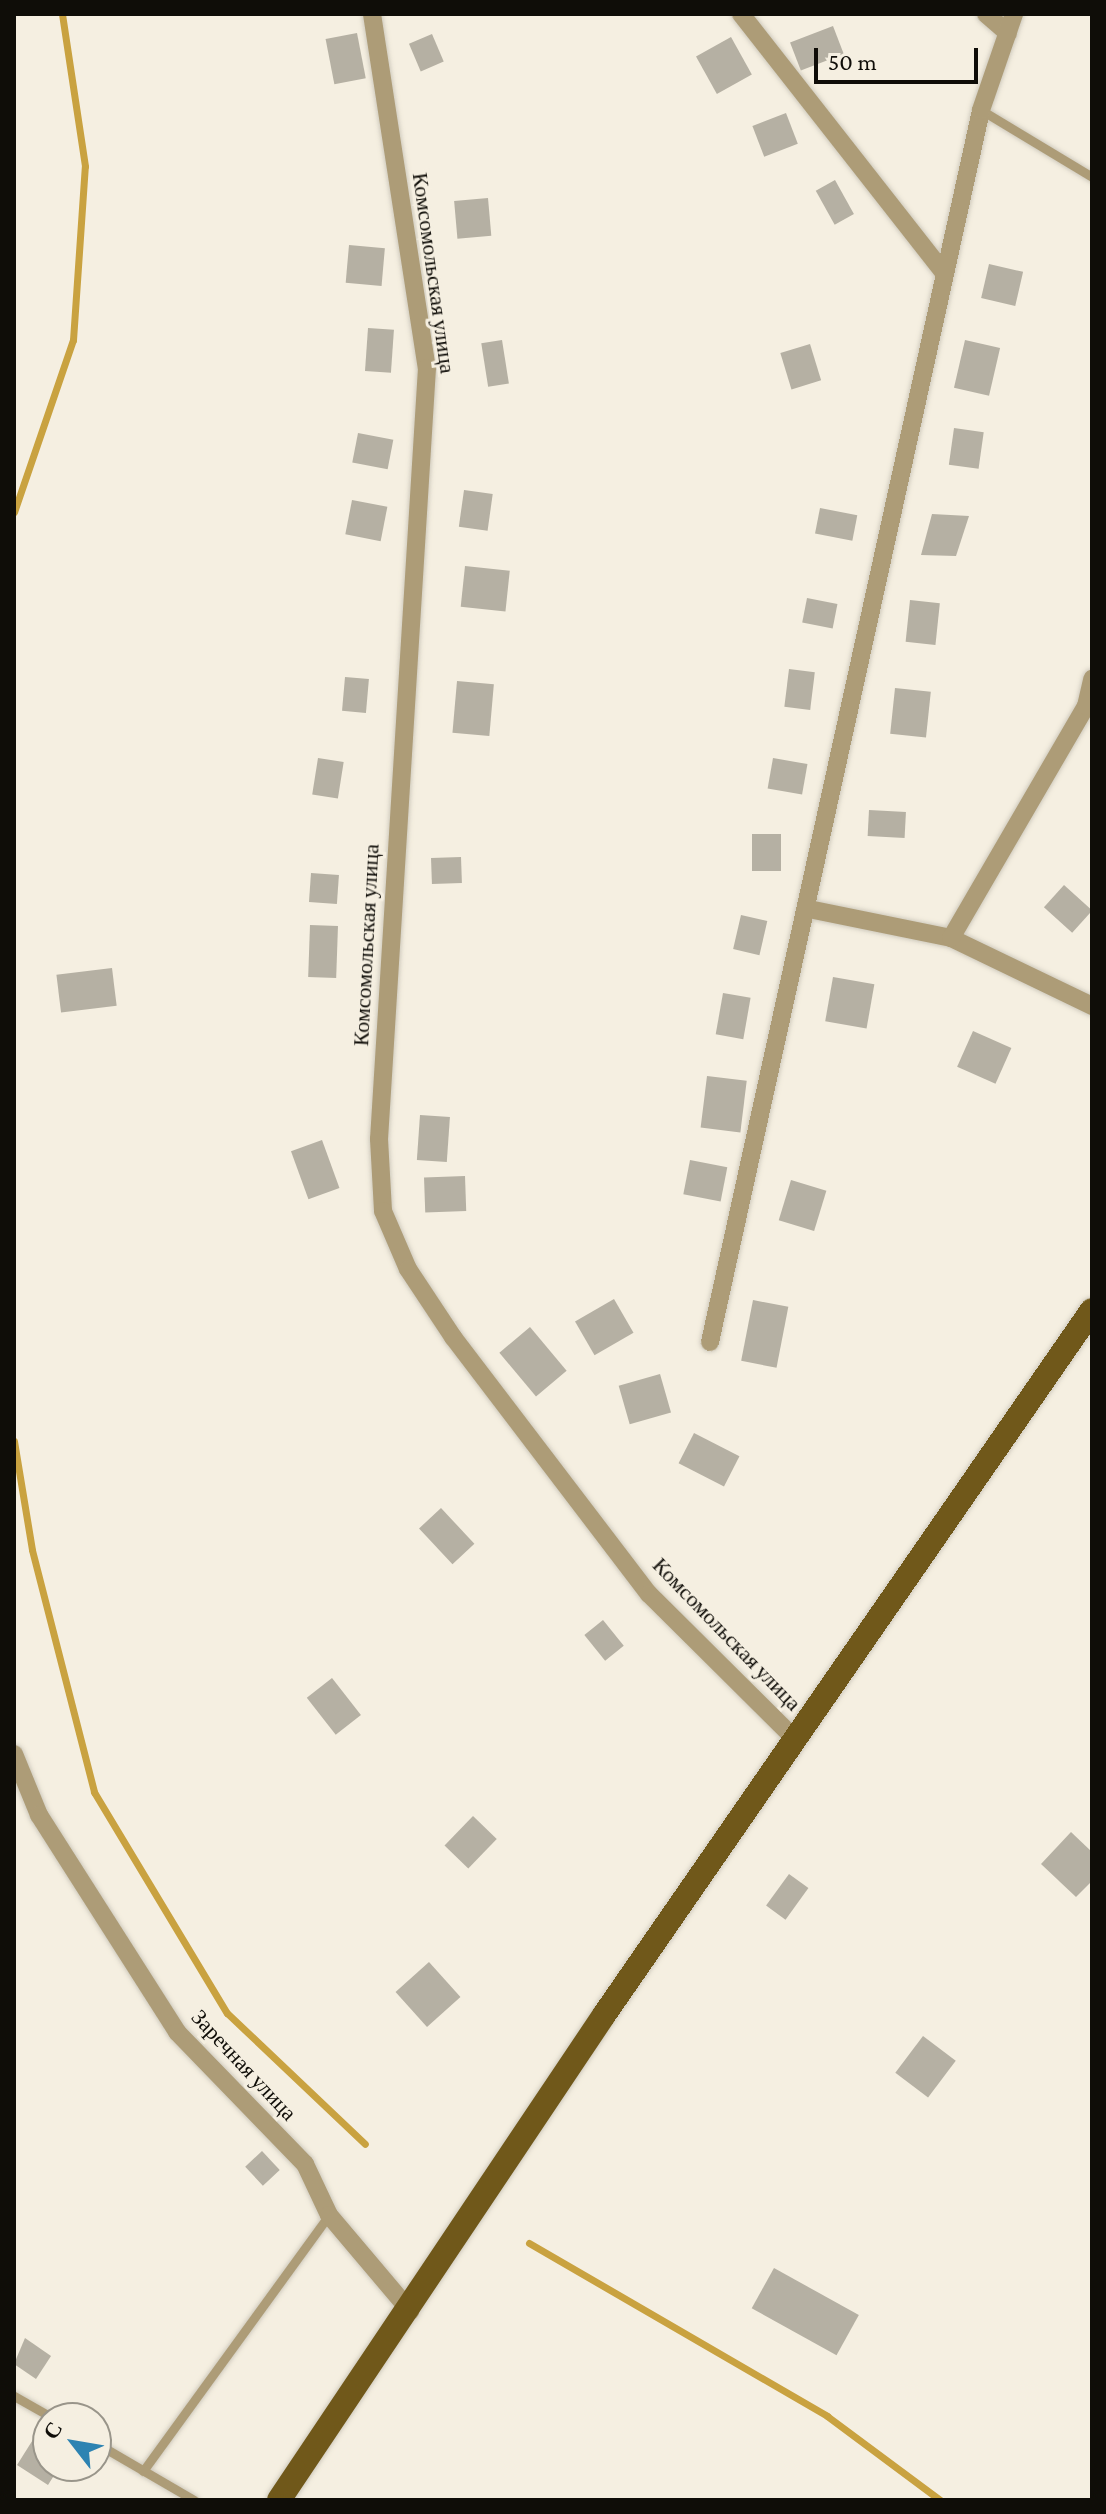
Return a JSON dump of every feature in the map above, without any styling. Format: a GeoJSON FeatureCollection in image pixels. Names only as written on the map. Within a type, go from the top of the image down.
{"type":"FeatureCollection","features":[{"type":"Feature","properties":{"kind":"main road"},"geometry":{"type":"LineString","coordinates":[[279,2500],[410,2311],[794,1738],[1092,1310]]}},
{"type":"Feature","properties":{"kind":"street","name":"Комсомольская улица"},"geometry":{"type":"LineString","coordinates":[[372,14],[427,368],[379,1139],[383,1211],[408,1269],[453,1337],[649,1594],[794,1738]]}},
{"type":"Feature","properties":{"kind":"street"},"geometry":{"type":"LineString","coordinates":[[741,14],[944,273]]}},
{"type":"Feature","properties":{"kind":"street"},"geometry":{"type":"LineString","coordinates":[[986,14],[1008,33]]}},
{"type":"Feature","properties":{"kind":"street"},"geometry":{"type":"LineString","coordinates":[[710,1342],[809,909],[981,110],[1014,14]]}},
{"type":"Feature","properties":{"kind":"street"},"geometry":{"type":"LineString","coordinates":[[951,938],[1086,706],[1092,679]]}},
{"type":"Feature","properties":{"kind":"street"},"geometry":{"type":"LineString","coordinates":[[809,909],[951,938],[1092,1006]]}},
{"type":"Feature","properties":{"kind":"street","name":"Заречная улица"},"geometry":{"type":"LineString","coordinates":[[14,1754],[39,1815],[177,2032],[305,2164],[329,2215],[410,2311]]}},
{"type":"Feature","properties":{"kind":"lane"},"geometry":{"type":"LineString","coordinates":[[981,110],[1092,177]]}},
{"type":"Feature","properties":{"kind":"lane"},"geometry":{"type":"LineString","coordinates":[[143,2471],[329,2215]]}},
{"type":"Feature","properties":{"kind":"lane"},"geometry":{"type":"LineString","coordinates":[[14,2396],[32,2406]]}},
{"type":"Feature","properties":{"kind":"lane"},"geometry":{"type":"LineString","coordinates":[[112,2453],[194,2500]]}},
{"type":"Feature","properties":{"kind":"building"},"geometry":{"type":"Polygon","coordinates":[[[833,26],[844,54],[801,70],[790,42],[833,26]]]}},
{"type":"Feature","properties":{"kind":"building"},"geometry":{"type":"Polygon","coordinates":[[[357,33],[366,78],[334,84],[326,39],[357,33]]]}},
{"type":"Feature","properties":{"kind":"building"},"geometry":{"type":"Polygon","coordinates":[[[432,34],[444,62],[421,71],[409,44],[432,34]]]}},
{"type":"Feature","properties":{"kind":"building"},"geometry":{"type":"Polygon","coordinates":[[[731,37],[752,75],[717,94],[696,56],[731,37]]]}},
{"type":"Feature","properties":{"kind":"building"},"geometry":{"type":"Polygon","coordinates":[[[786,113],[798,144],[764,157],[752,126],[786,113]]]}},
{"type":"Feature","properties":{"kind":"building"},"geometry":{"type":"Polygon","coordinates":[[[835,180],[854,214],[835,225],[816,191],[835,180]]]}},
{"type":"Feature","properties":{"kind":"building"},"geometry":{"type":"Polygon","coordinates":[[[488,198],[491,236],[457,239],[454,201],[488,198]]]}},
{"type":"Feature","properties":{"kind":"building"},"geometry":{"type":"Polygon","coordinates":[[[349,245],[385,248],[382,286],[346,283],[349,245]]]}},
{"type":"Feature","properties":{"kind":"building"},"geometry":{"type":"Polygon","coordinates":[[[989,264],[1023,272],[1015,306],[981,298],[989,264]]]}},
{"type":"Feature","properties":{"kind":"building"},"geometry":{"type":"Polygon","coordinates":[[[368,328],[394,330],[391,373],[365,371],[368,328]]]}},
{"type":"Feature","properties":{"kind":"building"},"geometry":{"type":"Polygon","coordinates":[[[502,340],[509,383],[488,387],[481,343],[502,340]]]}},
{"type":"Feature","properties":{"kind":"building"},"geometry":{"type":"Polygon","coordinates":[[[965,340],[1000,348],[989,396],[954,388],[965,340]]]}},
{"type":"Feature","properties":{"kind":"building"},"geometry":{"type":"Polygon","coordinates":[[[810,344],[821,380],[791,389],[780,353],[810,344]]]}},
{"type":"Feature","properties":{"kind":"building"},"geometry":{"type":"Polygon","coordinates":[[[954,428],[984,432],[979,469],[949,465],[954,428]]]}},
{"type":"Feature","properties":{"kind":"building"},"geometry":{"type":"Polygon","coordinates":[[[358,433],[393,440],[388,469],[352,462],[358,433]]]}},
{"type":"Feature","properties":{"kind":"building"},"geometry":{"type":"Polygon","coordinates":[[[464,490],[493,494],[488,531],[459,527],[464,490]]]}},
{"type":"Feature","properties":{"kind":"building"},"geometry":{"type":"Polygon","coordinates":[[[352,500],[387,507],[381,541],[345,534],[352,500]]]}},
{"type":"Feature","properties":{"kind":"building"},"geometry":{"type":"Polygon","coordinates":[[[820,508],[857,515],[852,541],[815,534],[820,508]]]}},
{"type":"Feature","properties":{"kind":"building"},"geometry":{"type":"Polygon","coordinates":[[[932,514],[969,516],[956,556],[921,555],[932,514]]]}},
{"type":"Feature","properties":{"kind":"building"},"geometry":{"type":"Polygon","coordinates":[[[465,566],[510,571],[505,611],[461,607],[465,566]]]}},
{"type":"Feature","properties":{"kind":"building"},"geometry":{"type":"Polygon","coordinates":[[[807,598],[837,604],[833,628],[802,623],[807,598]]]}},
{"type":"Feature","properties":{"kind":"building"},"geometry":{"type":"Polygon","coordinates":[[[910,600],[940,603],[935,645],[906,642],[910,600]]]}},
{"type":"Feature","properties":{"kind":"building"},"geometry":{"type":"Polygon","coordinates":[[[789,669],[815,672],[810,710],[784,707],[789,669]]]}},
{"type":"Feature","properties":{"kind":"building"},"geometry":{"type":"Polygon","coordinates":[[[345,677],[369,679],[366,713],[342,711],[345,677]]]}},
{"type":"Feature","properties":{"kind":"building"},"geometry":{"type":"Polygon","coordinates":[[[457,681],[494,684],[489,736],[452,733],[457,681]]]}},
{"type":"Feature","properties":{"kind":"building"},"geometry":{"type":"Polygon","coordinates":[[[895,688],[931,692],[926,738],[890,734],[895,688]]]}},
{"type":"Feature","properties":{"kind":"building"},"geometry":{"type":"Polygon","coordinates":[[[318,758],[344,762],[338,799],[312,795],[318,758]]]}},
{"type":"Feature","properties":{"kind":"building"},"geometry":{"type":"Polygon","coordinates":[[[773,758],[807,764],[802,795],[768,789],[773,758]]]}},
{"type":"Feature","properties":{"kind":"building"},"geometry":{"type":"Polygon","coordinates":[[[869,810],[906,812],[905,838],[868,836],[869,810]]]}},
{"type":"Feature","properties":{"kind":"building"},"geometry":{"type":"Polygon","coordinates":[[[752,834],[781,834],[781,871],[752,871],[752,834]]]}},
{"type":"Feature","properties":{"kind":"building"},"geometry":{"type":"Polygon","coordinates":[[[461,857],[462,883],[432,884],[431,858],[461,857]]]}},
{"type":"Feature","properties":{"kind":"building"},"geometry":{"type":"Polygon","coordinates":[[[311,873],[339,875],[337,904],[309,902],[311,873]]]}},
{"type":"Feature","properties":{"kind":"building"},"geometry":{"type":"Polygon","coordinates":[[[1064,885],[1092,910],[1072,933],[1044,907],[1064,885]]]}},
{"type":"Feature","properties":{"kind":"building"},"geometry":{"type":"Polygon","coordinates":[[[741,915],[767,921],[759,955],[733,949],[741,915]]]}},
{"type":"Feature","properties":{"kind":"building"},"geometry":{"type":"Polygon","coordinates":[[[310,925],[338,926],[336,978],[308,977],[310,925]]]}},
{"type":"Feature","properties":{"kind":"building"},"geometry":{"type":"Polygon","coordinates":[[[112,968],[117,1006],[61,1013],[56,975],[112,968]]]}},
{"type":"Feature","properties":{"kind":"building"},"geometry":{"type":"Polygon","coordinates":[[[833,977],[874,984],[867,1029],[825,1021],[833,977]]]}},
{"type":"Feature","properties":{"kind":"building"},"geometry":{"type":"Polygon","coordinates":[[[723,993],[751,998],[743,1039],[716,1034],[723,993]]]}},
{"type":"Feature","properties":{"kind":"building"},"geometry":{"type":"Polygon","coordinates":[[[973,1031],[1011,1048],[996,1084],[957,1067],[973,1031]]]}},
{"type":"Feature","properties":{"kind":"building"},"geometry":{"type":"Polygon","coordinates":[[[707,1076],[747,1081],[740,1132],[701,1128],[707,1076]]]}},
{"type":"Feature","properties":{"kind":"building"},"geometry":{"type":"Polygon","coordinates":[[[420,1115],[450,1117],[447,1162],[417,1160],[420,1115]]]}},
{"type":"Feature","properties":{"kind":"building"},"geometry":{"type":"Polygon","coordinates":[[[322,1140],[339,1188],[308,1199],[291,1151],[322,1140]]]}},
{"type":"Feature","properties":{"kind":"building"},"geometry":{"type":"Polygon","coordinates":[[[690,1160],[727,1167],[721,1202],[683,1194],[690,1160]]]}},
{"type":"Feature","properties":{"kind":"building"},"geometry":{"type":"Polygon","coordinates":[[[465,1176],[466,1211],[425,1212],[424,1177],[465,1176]]]}},
{"type":"Feature","properties":{"kind":"building"},"geometry":{"type":"Polygon","coordinates":[[[791,1180],[826,1191],[814,1231],[779,1220],[791,1180]]]}},
{"type":"Feature","properties":{"kind":"building"},"geometry":{"type":"Polygon","coordinates":[[[614,1299],[634,1333],[595,1355],[575,1322],[614,1299]]]}},
{"type":"Feature","properties":{"kind":"building"},"geometry":{"type":"Polygon","coordinates":[[[753,1300],[788,1307],[777,1368],[741,1361],[753,1300]]]}},
{"type":"Feature","properties":{"kind":"building"},"geometry":{"type":"Polygon","coordinates":[[[530,1327],[567,1371],[536,1396],[499,1353],[530,1327]]]}},
{"type":"Feature","properties":{"kind":"building"},"geometry":{"type":"Polygon","coordinates":[[[660,1374],[671,1412],[630,1424],[619,1386],[660,1374]]]}},
{"type":"Feature","properties":{"kind":"building"},"geometry":{"type":"Polygon","coordinates":[[[694,1433],[739,1456],[724,1486],[679,1463],[694,1433]]]}},
{"type":"Feature","properties":{"kind":"building"},"geometry":{"type":"Polygon","coordinates":[[[441,1508],[474,1544],[452,1564],[419,1528],[441,1508]]]}},
{"type":"Feature","properties":{"kind":"building"},"geometry":{"type":"Polygon","coordinates":[[[603,1620],[624,1646],[605,1661],[584,1635],[603,1620]]]}},
{"type":"Feature","properties":{"kind":"building"},"geometry":{"type":"Polygon","coordinates":[[[332,1678],[361,1715],[336,1735],[307,1698],[332,1678]]]}},
{"type":"Feature","properties":{"kind":"building"},"geometry":{"type":"Polygon","coordinates":[[[473,1816],[497,1839],[468,1868],[445,1845],[473,1816]]]}},
{"type":"Feature","properties":{"kind":"building"},"geometry":{"type":"Polygon","coordinates":[[[1071,1832],[1092,1852],[1092,1881],[1076,1897],[1041,1864],[1071,1832]]]}},
{"type":"Feature","properties":{"kind":"building"},"geometry":{"type":"Polygon","coordinates":[[[789,1874],[808,1888],[785,1920],[766,1906],[789,1874]]]}},
{"type":"Feature","properties":{"kind":"building"},"geometry":{"type":"Polygon","coordinates":[[[429,1962],[460,1997],[427,2027],[396,1992],[429,1962]]]}},
{"type":"Feature","properties":{"kind":"building"},"geometry":{"type":"Polygon","coordinates":[[[923,2036],[956,2061],[928,2097],[895,2073],[923,2036]]]}},
{"type":"Feature","properties":{"kind":"building"},"geometry":{"type":"Polygon","coordinates":[[[262,2151],[280,2170],[263,2186],[245,2167],[262,2151]]]}},
{"type":"Feature","properties":{"kind":"building"},"geometry":{"type":"Polygon","coordinates":[[[774,2268],[859,2315],[837,2355],[752,2308],[774,2268]]]}},
{"type":"Feature","properties":{"kind":"building"},"geometry":{"type":"Polygon","coordinates":[[[25,2338],[51,2356],[36,2379],[14,2364],[25,2338]]]}},
{"type":"Feature","properties":{"kind":"building"},"geometry":{"type":"Polygon","coordinates":[[[32,2441],[32,2475],[17,2465],[32,2441]]]}},
{"type":"Feature","properties":{"kind":"waterway"},"geometry":{"type":"LineString","coordinates":[[14,512],[73,340],[85,166],[62,14]]}},
{"type":"Feature","properties":{"kind":"waterway"},"geometry":{"type":"LineString","coordinates":[[14,1441],[32,1550],[94,1792],[227,2013],[365,2144]]}},
{"type":"Feature","properties":{"kind":"waterway"},"geometry":{"type":"LineString","coordinates":[[529,2243],[827,2416],[940,2500]]}}]}
